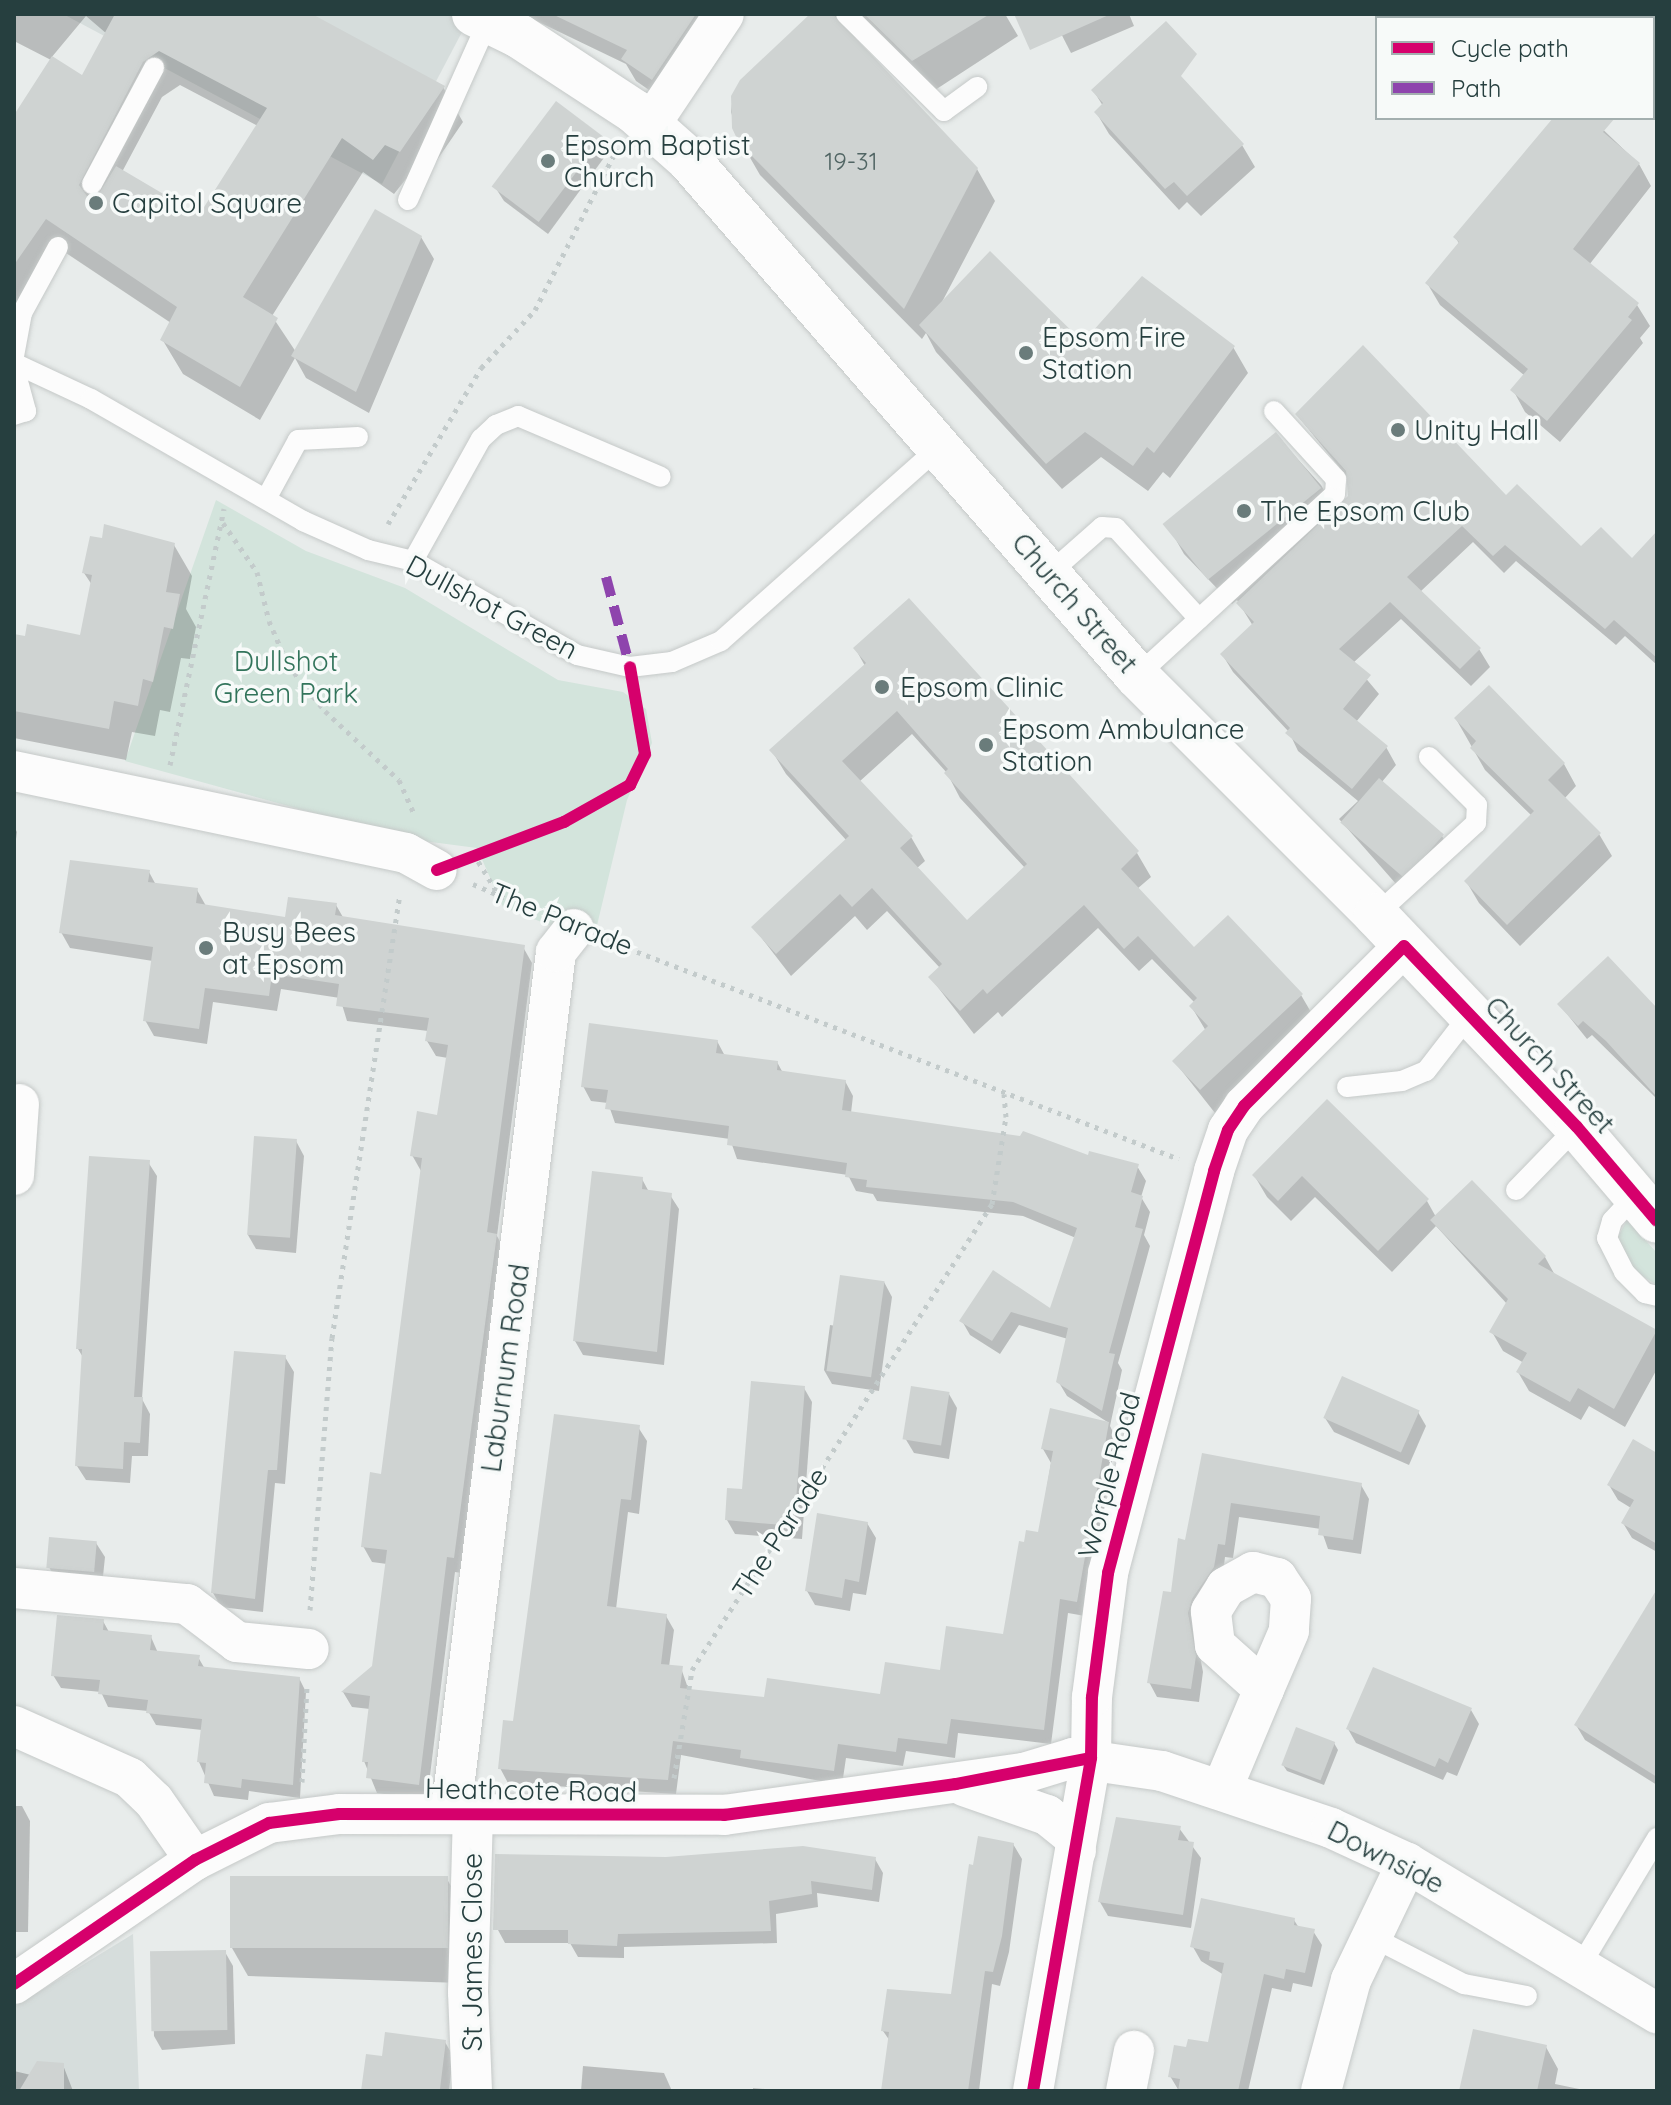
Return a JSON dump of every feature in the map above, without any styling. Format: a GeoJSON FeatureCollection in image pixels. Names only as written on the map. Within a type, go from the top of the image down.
{"type":"FeatureCollection","features":[{"type":"Feature","properties":{"kind":"main road","name":"Church Street"},"geometry":{"type":"LineString","coordinates":[[481,18],[642,118],[725,198],[938,448],[1051,572],[1137,676],[1390,930],[1577,1127],[1646,1208]]}},
{"type":"Feature","properties":{"kind":"street"},"geometry":{"type":"LineString","coordinates":[[642,118],[724,14]]}},
{"type":"Feature","properties":{"kind":"street"},"geometry":{"type":"LineString","coordinates":[[14,771],[440,850]]}},
{"type":"Feature","properties":{"kind":"street","name":"Laburnum Road"},"geometry":{"type":"LineString","coordinates":[[462,1812],[556,952],[574,929]]}},
{"type":"Feature","properties":{"kind":"street","name":"Worple Road"},"geometry":{"type":"LineString","coordinates":[[1033,2091],[1091,1758],[1092,1697],[1108,1573],[1214,1171],[1228,1130],[1244,1106],[1390,930]]}},
{"type":"Feature","properties":{"kind":"street"},"geometry":{"type":"LineString","coordinates":[[14,1175],[19,1104]]}},
{"type":"Feature","properties":{"kind":"street"},"geometry":{"type":"LineString","coordinates":[[14,1588],[187,1604],[237,1642],[309,1649]]}},
{"type":"Feature","properties":{"kind":"street"},"geometry":{"type":"LineString","coordinates":[[1222,1789],[1264,1689]]}},
{"type":"Feature","properties":{"kind":"street"},"geometry":{"type":"LineString","coordinates":[[14,1726],[130,1778],[154,1801],[195,1860]]}},
{"type":"Feature","properties":{"kind":"street","name":"Heathcote Road"},"geometry":{"type":"LineString","coordinates":[[14,1984],[195,1860],[237,1835],[303,1818],[462,1812],[724,1815],[956,1784],[1091,1758]]}},
{"type":"Feature","properties":{"kind":"street","name":"Downside"},"geometry":{"type":"LineString","coordinates":[[1091,1758],[1222,1789],[1331,1828],[1407,1863],[1657,2013]]}},
{"type":"Feature","properties":{"kind":"street"},"geometry":{"type":"LineString","coordinates":[[956,1784],[1047,1815],[1074,1837],[1076,1851]]}},
{"type":"Feature","properties":{"kind":"street","name":"St James Close"},"geometry":{"type":"LineString","coordinates":[[462,1812],[472,2091]]}},
{"type":"Feature","properties":{"kind":"street"},"geometry":{"type":"LineString","coordinates":[[1321,2091],[1351,1980],[1407,1863]]}},
{"type":"Feature","properties":{"kind":"street"},"geometry":{"type":"LineString","coordinates":[[1126,2091],[1134,2051]]}},
{"type":"Feature","properties":{"kind":"lane"},"geometry":{"type":"LineString","coordinates":[[846,14],[944,111],[977,87]]}},
{"type":"Feature","properties":{"kind":"lane"},"geometry":{"type":"LineString","coordinates":[[408,200],[481,18]]}},
{"type":"Feature","properties":{"kind":"lane"},"geometry":{"type":"LineString","coordinates":[[92,184],[154,68]]}},
{"type":"Feature","properties":{"kind":"lane"},"geometry":{"type":"LineString","coordinates":[[14,356],[22,313],[58,247]]}},
{"type":"Feature","properties":{"kind":"lane"},"geometry":{"type":"LineString","coordinates":[[14,365],[26,411],[14,415]]}},
{"type":"Feature","properties":{"kind":"lane","name":"Dullshot Green"},"geometry":{"type":"LineString","coordinates":[[14,365],[91,399],[266,499],[368,550],[413,561],[577,655],[630,667],[672,662],[721,641],[938,448]]}},
{"type":"Feature","properties":{"kind":"lane"},"geometry":{"type":"LineString","coordinates":[[1137,676],[1335,494],[1336,479],[1274,411]]}},
{"type":"Feature","properties":{"kind":"lane"},"geometry":{"type":"LineString","coordinates":[[413,561],[481,439],[496,425],[518,416],[661,477]]}},
{"type":"Feature","properties":{"kind":"lane"},"geometry":{"type":"LineString","coordinates":[[266,499],[298,440],[358,437]]}},
{"type":"Feature","properties":{"kind":"lane"},"geometry":{"type":"LineString","coordinates":[[1051,572],[1102,527],[1116,528],[1199,619]]}},
{"type":"Feature","properties":{"kind":"lane"},"geometry":{"type":"LineString","coordinates":[[1390,930],[1476,823],[1477,805],[1429,757]]}},
{"type":"Feature","properties":{"kind":"lane"},"geometry":{"type":"LineString","coordinates":[[1347,1087],[1402,1081],[1426,1071],[1470,1014]]}},
{"type":"Feature","properties":{"kind":"lane"},"geometry":{"type":"LineString","coordinates":[[1516,1190],[1577,1127]]}},
{"type":"Feature","properties":{"kind":"lane"},"geometry":{"type":"LineString","coordinates":[[1646,1208],[1612,1221],[1607,1238],[1624,1272],[1645,1293],[1657,1296]]}},
{"type":"Feature","properties":{"kind":"lane"},"geometry":{"type":"LineString","coordinates":[[1579,1968],[1657,1838]]}},
{"type":"Feature","properties":{"kind":"lane"},"geometry":{"type":"LineString","coordinates":[[1370,1936],[1464,1984],[1527,1996]]}},
{"type":"Feature","properties":{"kind":"path"},"geometry":{"type":"LineString","coordinates":[[368,550],[395,515],[481,368],[535,310],[642,118]]}},
{"type":"Feature","properties":{"kind":"path"},"geometry":{"type":"LineString","coordinates":[[165,800],[223,523],[227,476]]}},
{"type":"Feature","properties":{"kind":"path"},"geometry":{"type":"LineString","coordinates":[[223,523],[257,572],[269,621],[288,665],[325,711],[399,780],[440,850],[497,893]]}},
{"type":"Feature","properties":{"kind":"path"},"geometry":{"type":"LineString","coordinates":[[440,850],[490,849]]}},
{"type":"Feature","properties":{"kind":"path"},"geometry":{"type":"LineString","coordinates":[[303,1818],[309,1649],[332,1338],[440,850]]}},
{"type":"Feature","properties":{"kind":"shaded area"},"geometry":{"type":"Polygon","coordinates":[[[63,14],[451,14],[462,32],[382,184],[63,14]]]}},
{"type":"Feature","properties":{"kind":"shaded area"},"geometry":{"type":"Polygon","coordinates":[[[133,1934],[139,2091],[14,2091],[14,2007],[133,1934]]]}},
{"type":"Feature","properties":{"kind":"green space","name":"Dullshot Green Park"},"geometry":{"type":"Polygon","coordinates":[[[216,500],[306,551],[405,588],[558,680],[623,692],[646,709],[652,743],[627,800],[593,942],[503,907],[477,848],[408,839],[125,761],[216,500]]]}},
{"type":"Feature","properties":{"kind":"green space"},"geometry":{"type":"Polygon","coordinates":[[[1627,1220],[1657,1253],[1657,1285],[1634,1271],[1622,1253],[1619,1235],[1627,1220]]]}},
{"type":"Feature","properties":{"kind":"building","name":"Capitol Square"},"geometry":{"type":"Polygon","coordinates":[[[115,14],[312,14],[445,86],[400,152],[385,145],[373,160],[342,138],[243,297],[278,318],[240,387],[160,340],[177,307],[46,219],[14,265],[14,115],[52,56],[82,75],[115,14]],[[159,51],[143,62],[79,185],[87,196],[98,195],[116,166],[199,215],[267,108],[159,51]]]}},
{"type":"Feature","properties":{"kind":"building"},"geometry":{"type":"Polygon","coordinates":[[[552,14],[696,14],[652,80],[621,59],[627,50],[552,14]]]}},
{"type":"Feature","properties":{"kind":"building"},"geometry":{"type":"Polygon","coordinates":[[[810,14],[833,14],[978,168],[904,309],[739,143],[732,128],[731,96],[740,80],[810,14]]]}},
{"type":"Feature","properties":{"kind":"building"},"geometry":{"type":"Polygon","coordinates":[[[864,14],[990,14],[912,61],[864,14]]]}},
{"type":"Feature","properties":{"kind":"building"},"geometry":{"type":"Polygon","coordinates":[[[1014,14],[1111,14],[1030,50],[1014,14]]]}},
{"type":"Feature","properties":{"kind":"building"},"geometry":{"type":"Polygon","coordinates":[[[1166,21],[1197,54],[1181,76],[1244,144],[1187,196],[1174,182],[1165,189],[1094,112],[1103,103],[1091,90],[1166,21]]]}},
{"type":"Feature","properties":{"kind":"building","name":"Epsom Baptist Church"},"geometry":{"type":"Polygon","coordinates":[[[556,101],[603,137],[539,222],[492,186],[556,101]]]}},
{"type":"Feature","properties":{"kind":"building"},"geometry":{"type":"Polygon","coordinates":[[[1551,120],[1613,120],[1603,132],[1640,163],[1573,249],[1639,303],[1628,317],[1632,320],[1547,421],[1510,390],[1528,369],[1425,283],[1459,242],[1453,237],[1551,120]]]}},
{"type":"Feature","properties":{"kind":"building"},"geometry":{"type":"Polygon","coordinates":[[[375,209],[422,236],[356,392],[291,356],[375,209]]]}},
{"type":"Feature","properties":{"kind":"building"},"geometry":{"type":"Polygon","coordinates":[[[990,251],[1083,342],[1142,276],[1235,346],[1154,453],[1147,447],[1133,466],[1085,432],[1046,464],[919,325],[990,251]]]}},
{"type":"Feature","properties":{"kind":"building"},"geometry":{"type":"Polygon","coordinates":[[[1363,345],[1506,495],[1517,484],[1581,546],[1601,527],[1632,558],[1657,531],[1657,658],[1614,620],[1605,629],[1505,545],[1493,556],[1462,526],[1407,577],[1481,648],[1460,669],[1390,602],[1339,649],[1371,675],[1343,709],[1388,746],[1352,789],[1285,733],[1290,728],[1220,654],[1254,622],[1236,603],[1348,496],[1346,471],[1295,414],[1363,345]]]}},
{"type":"Feature","properties":{"kind":"building","name":"The Epsom Club"},"geometry":{"type":"Polygon","coordinates":[[[1276,432],[1321,488],[1208,580],[1163,524],[1276,432]]]}},
{"type":"Feature","properties":{"kind":"building"},"geometry":{"type":"Polygon","coordinates":[[[104,524],[175,543],[166,592],[180,594],[173,629],[164,627],[153,682],[143,679],[138,706],[114,701],[109,729],[14,711],[14,634],[25,636],[27,624],[80,635],[92,575],[82,573],[90,536],[102,538],[104,524]]]}},
{"type":"Feature","properties":{"kind":"building"},"geometry":{"type":"Polygon","coordinates":[[[909,598],[1139,851],[1121,869],[1194,947],[1228,915],[1303,994],[1200,1090],[1172,1061],[1208,1026],[1189,1006],[1197,998],[1138,936],[1124,949],[1084,905],[987,994],[983,989],[960,1011],[928,977],[942,964],[872,888],[852,907],[840,894],[776,954],[751,927],[849,836],[769,750],[866,663],[853,648],[909,598]],[[897,711],[842,761],[913,836],[900,848],[967,920],[1027,864],[944,773],[948,769],[897,711]]]}},
{"type":"Feature","properties":{"kind":"building"},"geometry":{"type":"Polygon","coordinates":[[[1489,685],[1565,763],[1548,780],[1601,833],[1507,925],[1464,881],[1534,811],[1470,748],[1476,741],[1454,718],[1489,685]]]}},
{"type":"Feature","properties":{"kind":"building"},"geometry":{"type":"Polygon","coordinates":[[[1379,778],[1444,834],[1405,879],[1340,823],[1379,778]]]}},
{"type":"Feature","properties":{"kind":"building"},"geometry":{"type":"Polygon","coordinates":[[[70,860],[150,870],[148,882],[198,888],[196,903],[285,917],[288,897],[337,903],[335,915],[525,945],[487,1232],[497,1234],[454,1558],[447,1557],[419,1785],[366,1778],[368,1762],[362,1762],[370,1696],[341,1692],[372,1666],[387,1550],[361,1547],[370,1472],[381,1474],[393,1382],[422,1158],[410,1156],[417,1111],[437,1115],[448,1045],[425,1041],[429,1018],[336,1006],[339,984],[272,974],[269,996],[205,988],[199,1029],[143,1021],[153,947],[59,933],[70,860]]]}},
{"type":"Feature","properties":{"kind":"building"},"geometry":{"type":"Polygon","coordinates":[[[1608,956],[1657,1008],[1657,1097],[1606,1041],[1583,1021],[1578,1026],[1557,1004],[1608,956]]]}},
{"type":"Feature","properties":{"kind":"building"},"geometry":{"type":"Polygon","coordinates":[[[589,1023],[718,1040],[716,1053],[778,1061],[777,1070],[846,1080],[842,1110],[1020,1136],[1023,1131],[1088,1155],[1089,1151],[1139,1164],[1131,1192],[1143,1196],[1135,1227],[1143,1229],[1109,1353],[1115,1354],[1102,1411],[1056,1382],[1068,1328],[1011,1312],[992,1341],[959,1321],[993,1270],[1050,1308],[1077,1228],[1013,1202],[866,1187],[867,1180],[845,1177],[847,1163],[727,1145],[729,1126],[605,1109],[608,1090],[581,1087],[589,1023]]]}},
{"type":"Feature","properties":{"kind":"building"},"geometry":{"type":"Polygon","coordinates":[[[1327,1099],[1429,1199],[1378,1251],[1302,1176],[1278,1201],[1252,1175],[1327,1099]]]}},
{"type":"Feature","properties":{"kind":"building"},"geometry":{"type":"Polygon","coordinates":[[[254,1136],[297,1139],[290,1238],[247,1235],[254,1136]]]}},
{"type":"Feature","properties":{"kind":"building"},"geometry":{"type":"Polygon","coordinates":[[[89,1156],[150,1160],[134,1397],[143,1397],[140,1443],[124,1442],[123,1469],[75,1466],[82,1349],[76,1349],[89,1156]]]}},
{"type":"Feature","properties":{"kind":"building"},"geometry":{"type":"Polygon","coordinates":[[[592,1171],[643,1177],[642,1189],[672,1193],[657,1352],[573,1341],[592,1171]]]}},
{"type":"Feature","properties":{"kind":"building"},"geometry":{"type":"Polygon","coordinates":[[[1472,1180],[1546,1256],[1538,1264],[1657,1330],[1614,1409],[1578,1388],[1570,1402],[1516,1372],[1527,1353],[1489,1332],[1508,1299],[1430,1220],[1472,1180]]]}},
{"type":"Feature","properties":{"kind":"building"},"geometry":{"type":"Polygon","coordinates":[[[840,1275],[885,1281],[871,1377],[827,1371],[840,1275]]]}},
{"type":"Feature","properties":{"kind":"building"},"geometry":{"type":"Polygon","coordinates":[[[234,1351],[286,1355],[277,1470],[268,1470],[255,1599],[211,1593],[234,1351]]]}},
{"type":"Feature","properties":{"kind":"building"},"geometry":{"type":"Polygon","coordinates":[[[1342,1376],[1420,1411],[1401,1453],[1323,1418],[1342,1376]]]}},
{"type":"Feature","properties":{"kind":"building"},"geometry":{"type":"Polygon","coordinates":[[[751,1381],[805,1386],[794,1526],[725,1520],[727,1488],[742,1489],[751,1381]]]}},
{"type":"Feature","properties":{"kind":"building"},"geometry":{"type":"Polygon","coordinates":[[[911,1386],[950,1392],[941,1445],[903,1439],[911,1386]]]}},
{"type":"Feature","properties":{"kind":"building"},"geometry":{"type":"Polygon","coordinates":[[[1050,1408],[1109,1422],[1077,1602],[1060,1599],[1044,1730],[951,1719],[947,1744],[898,1738],[896,1752],[838,1744],[834,1771],[740,1758],[741,1750],[673,1741],[668,1780],[498,1769],[503,1720],[513,1721],[554,1414],[640,1425],[631,1500],[621,1499],[607,1606],[667,1614],[661,1664],[683,1666],[680,1688],[764,1697],[767,1678],[880,1694],[885,1662],[940,1670],[946,1626],[1003,1634],[1019,1541],[1024,1542],[1026,1530],[1038,1532],[1053,1451],[1041,1449],[1050,1408]]]}},
{"type":"Feature","properties":{"kind":"building"},"geometry":{"type":"Polygon","coordinates":[[[1633,1439],[1657,1453],[1657,1544],[1621,1523],[1634,1500],[1607,1485],[1633,1439]]]}},
{"type":"Feature","properties":{"kind":"building"},"geometry":{"type":"Polygon","coordinates":[[[1202,1453],[1362,1483],[1353,1540],[1318,1535],[1320,1516],[1231,1503],[1225,1545],[1218,1544],[1214,1567],[1192,1599],[1188,1613],[1196,1656],[1191,1689],[1147,1683],[1163,1591],[1171,1592],[1178,1538],[1185,1540],[1202,1453]]]}},
{"type":"Feature","properties":{"kind":"building"},"geometry":{"type":"Polygon","coordinates":[[[817,1513],[868,1522],[859,1582],[845,1579],[842,1598],[805,1591],[817,1513]]]}},
{"type":"Feature","properties":{"kind":"building"},"geometry":{"type":"Polygon","coordinates":[[[49,1537],[97,1541],[94,1572],[46,1568],[49,1537]]]}},
{"type":"Feature","properties":{"kind":"building"},"geometry":{"type":"Polygon","coordinates":[[[1657,1589],[1657,1777],[1574,1725],[1657,1589]]]}},
{"type":"Feature","properties":{"kind":"building"},"geometry":{"type":"Polygon","coordinates":[[[57,1615],[104,1619],[103,1630],[152,1635],[150,1650],[200,1655],[198,1666],[300,1677],[293,1785],[242,1779],[241,1788],[204,1783],[206,1763],[197,1762],[202,1719],[146,1713],[148,1700],[98,1694],[100,1680],[51,1676],[57,1615]]]}},
{"type":"Feature","properties":{"kind":"building"},"geometry":{"type":"Polygon","coordinates":[[[1373,1667],[1472,1708],[1448,1763],[1439,1758],[1435,1767],[1346,1729],[1373,1667]]]}},
{"type":"Feature","properties":{"kind":"building"},"geometry":{"type":"Polygon","coordinates":[[[1296,1727],[1335,1742],[1321,1780],[1281,1765],[1296,1727]]]}},
{"type":"Feature","properties":{"kind":"building"},"geometry":{"type":"Polygon","coordinates":[[[1116,1817],[1181,1826],[1178,1840],[1194,1842],[1183,1915],[1098,1902],[1116,1817]]]}},
{"type":"Feature","properties":{"kind":"building"},"geometry":{"type":"Polygon","coordinates":[[[978,1836],[1014,1843],[1002,1936],[993,1972],[985,1971],[968,2091],[881,2091],[889,2032],[881,2031],[887,1989],[951,1994],[969,1864],[973,1865],[978,1836]]]}},
{"type":"Feature","properties":{"kind":"building"},"geometry":{"type":"Polygon","coordinates":[[[803,1846],[876,1857],[872,1890],[811,1881],[812,1894],[769,1901],[771,1931],[618,1934],[617,1946],[568,1944],[568,1930],[493,1930],[495,1854],[666,1857],[803,1846]]]}},
{"type":"Feature","properties":{"kind":"building"},"geometry":{"type":"Polygon","coordinates":[[[230,1876],[448,1876],[448,1948],[230,1948],[230,1876]]]}},
{"type":"Feature","properties":{"kind":"building"},"geometry":{"type":"Polygon","coordinates":[[[1201,1898],[1295,1918],[1294,1925],[1315,1929],[1305,1973],[1286,1969],[1284,1979],[1264,1974],[1238,2091],[1178,2091],[1180,2079],[1168,2077],[1174,2045],[1186,2047],[1188,2039],[1208,2042],[1224,1963],[1209,1960],[1210,1952],[1190,1947],[1201,1898]]]}},
{"type":"Feature","properties":{"kind":"building"},"geometry":{"type":"Polygon","coordinates":[[[226,1950],[227,2030],[151,2031],[150,1951],[226,1950]]]}},
{"type":"Feature","properties":{"kind":"building"},"geometry":{"type":"Polygon","coordinates":[[[1473,2029],[1547,2045],[1537,2091],[1459,2091],[1473,2029]]]}},
{"type":"Feature","properties":{"kind":"building"},"geometry":{"type":"Polygon","coordinates":[[[385,2032],[446,2040],[440,2089],[361,2091],[366,2054],[382,2056],[385,2032]]]}},
{"type":"Feature","properties":{"kind":"building"},"geometry":{"type":"Polygon","coordinates":[[[37,2061],[64,2063],[64,2091],[19,2091],[37,2061]]]}},
{"type":"Feature","properties":{"kind":"marked path"},"geometry":{"type":"LineString","coordinates":[[606,577],[630,667]]}},
{"type":"Feature","properties":{"kind":"cycle path"},"geometry":{"type":"LineString","coordinates":[[437,870],[564,822],[630,785],[645,754],[630,667]]}},
{"type":"Feature","properties":{"kind":"cycle path"},"geometry":{"type":"LineString","coordinates":[[1033,2091],[1091,1758],[1092,1697],[1108,1573],[1214,1171],[1228,1130],[1244,1106],[1404,946],[1577,1127],[1657,1221]]}},
{"type":"Feature","properties":{"kind":"cycle path"},"geometry":{"type":"LineString","coordinates":[[14,1984],[195,1860],[269,1823],[339,1814],[724,1815],[956,1784],[1091,1758]]}},
{"type":"Feature","properties":{"kind":"place","name":"Epsom Baptist Church"},"geometry":{"type":"Point","coordinates":[548,161]}},
{"type":"Feature","properties":{"kind":"place","name":"Capitol Square"},"geometry":{"type":"Point","coordinates":[96,203]}},
{"type":"Feature","properties":{"kind":"place","name":"Epsom Fire Station"},"geometry":{"type":"Point","coordinates":[1026,353]}},
{"type":"Feature","properties":{"kind":"place","name":"Unity Hall"},"geometry":{"type":"Point","coordinates":[1398,430]}},
{"type":"Feature","properties":{"kind":"place","name":"The Epsom Club"},"geometry":{"type":"Point","coordinates":[1244,511]}},
{"type":"Feature","properties":{"kind":"place","name":"Epsom Clinic"},"geometry":{"type":"Point","coordinates":[882,687]}},
{"type":"Feature","properties":{"kind":"place","name":"Epsom Ambulance Station"},"geometry":{"type":"Point","coordinates":[986,745]}},
{"type":"Feature","properties":{"kind":"place","name":"Busy Bees at Epsom"},"geometry":{"type":"Point","coordinates":[206,948]}}]}
